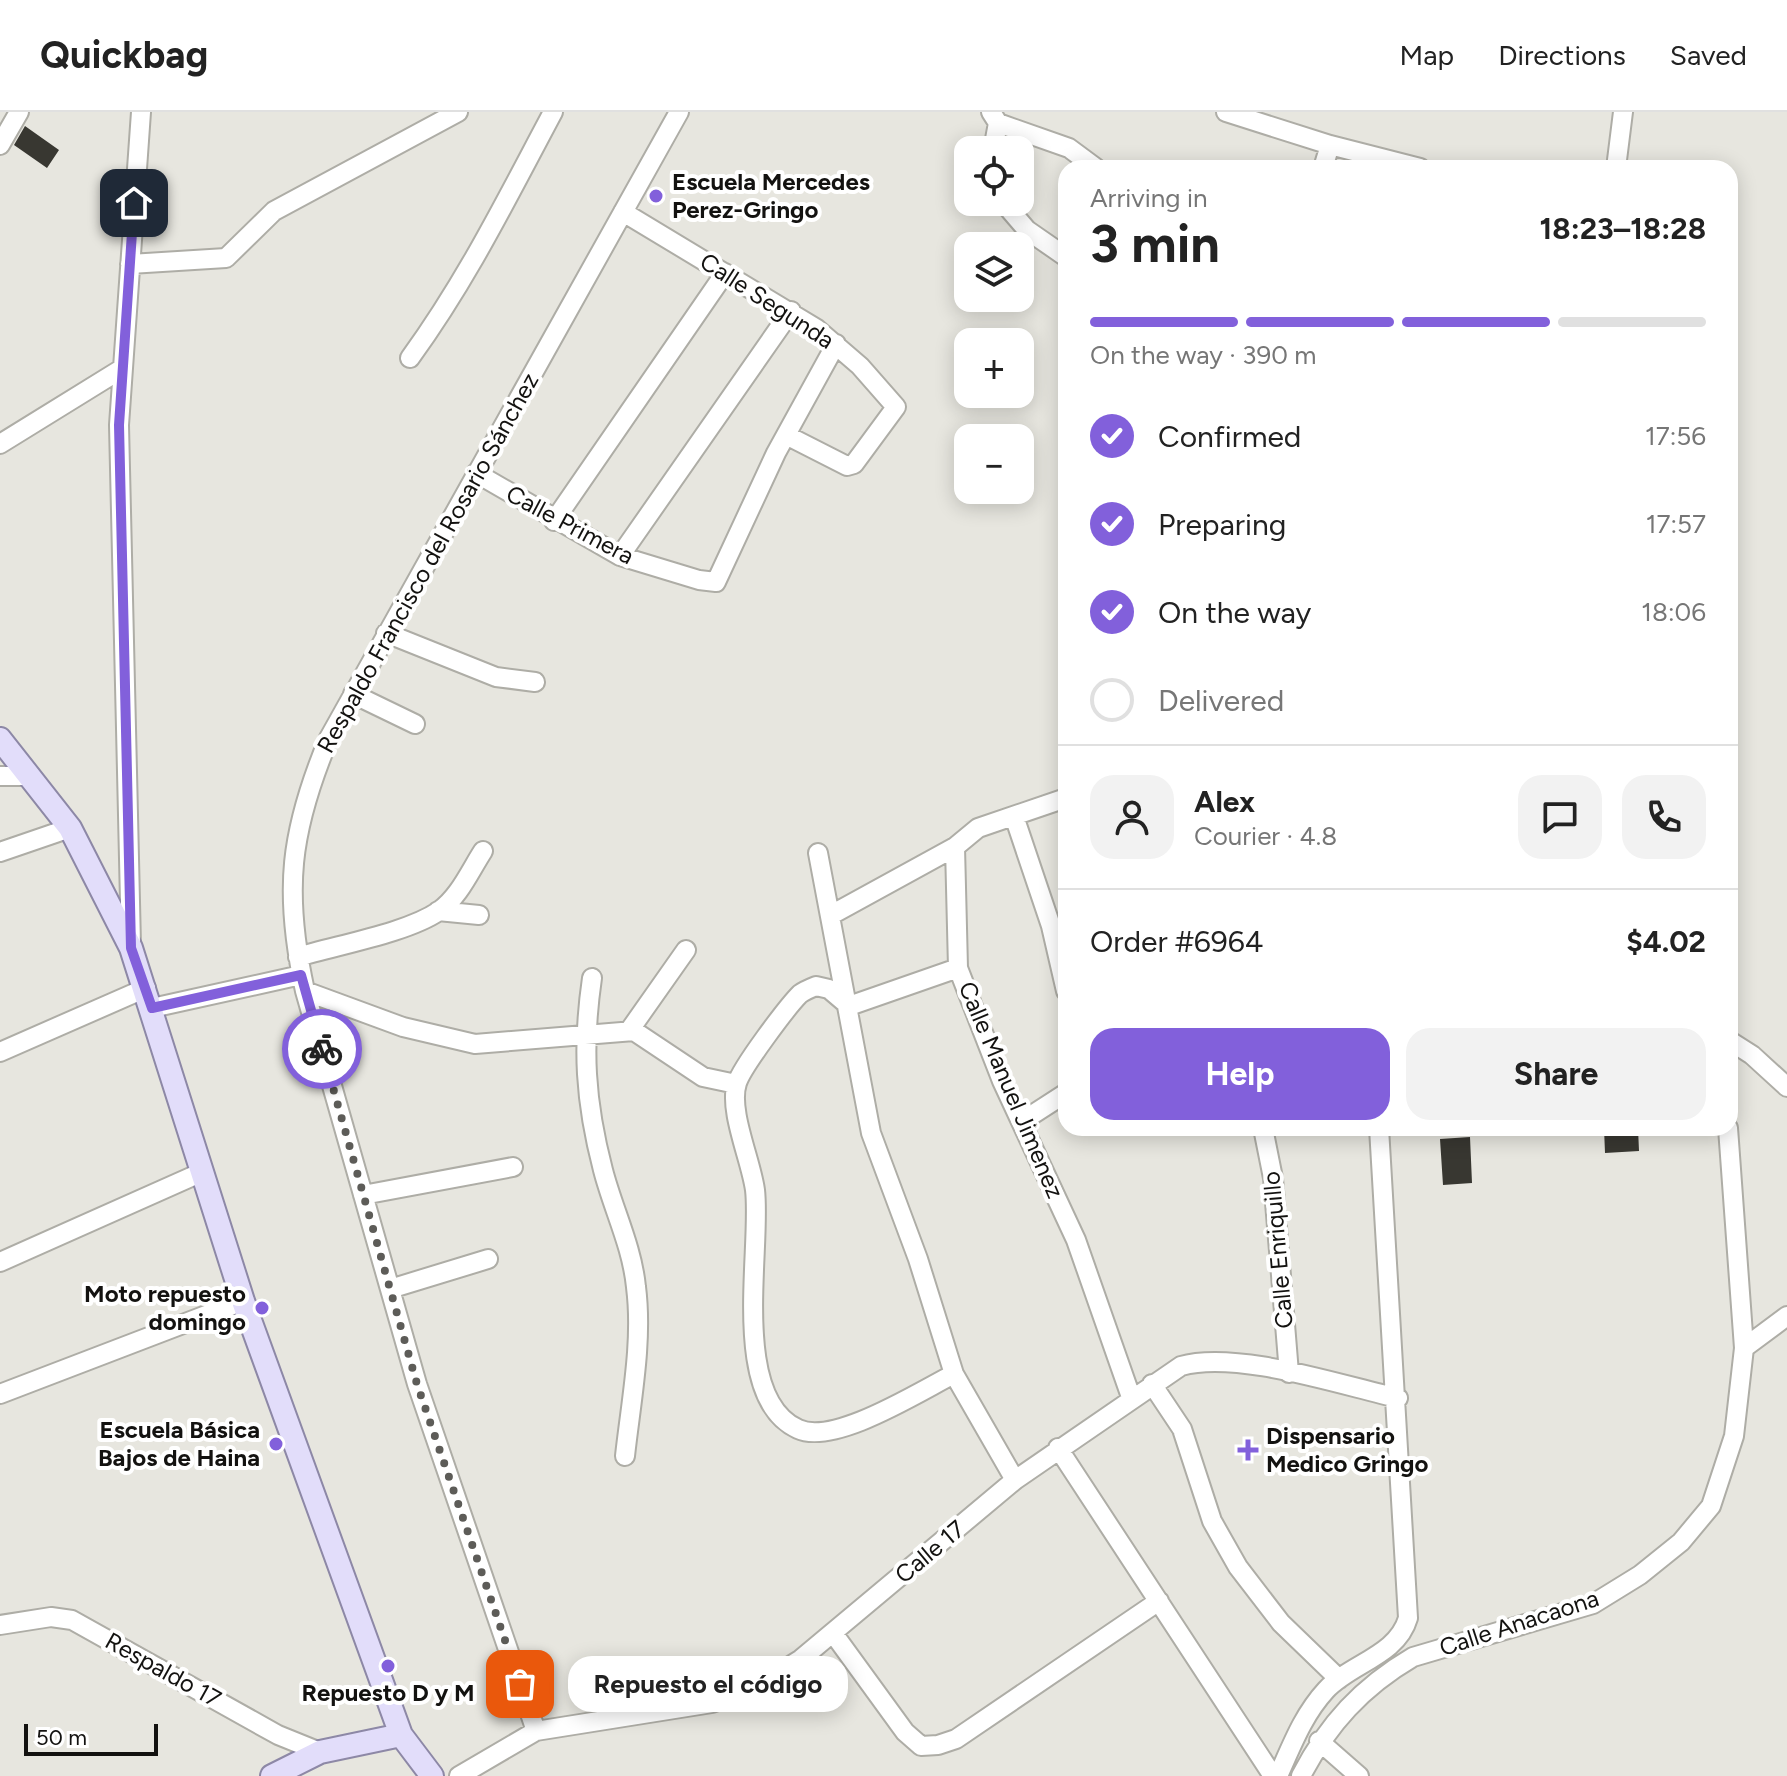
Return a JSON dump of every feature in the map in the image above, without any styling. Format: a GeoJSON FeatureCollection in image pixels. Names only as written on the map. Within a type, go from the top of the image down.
{"type":"FeatureCollection","features":[{"type":"Feature","properties":{"kind":"main road"},"geometry":{"type":"LineString","coordinates":[[0,739],[70,828],[131,948],[243,1301],[401,1735],[432,1776]]}},
{"type":"Feature","properties":{"kind":"main road"},"geometry":{"type":"LineString","coordinates":[[272,1776],[320,1752],[401,1735]]}},
{"type":"Feature","properties":{"kind":"street"},"geometry":{"type":"LineString","coordinates":[[0,145],[19,112]]}},
{"type":"Feature","properties":{"kind":"street"},"geometry":{"type":"LineString","coordinates":[[131,948],[119,425],[141,112]]}},
{"type":"Feature","properties":{"kind":"street"},"geometry":{"type":"LineString","coordinates":[[130,264],[226,258],[274,211],[458,112]]}},
{"type":"Feature","properties":{"kind":"street"},"geometry":{"type":"LineString","coordinates":[[410,358],[453,298],[480,252],[502,202],[553,112]]}},
{"type":"Feature","properties":{"kind":"street","name":"Respaldo Francisco del Rosario Sánchez"},"geometry":{"type":"LineString","coordinates":[[536,1731],[417,1384],[301,974],[291,874],[306,793],[353,694],[679,112]]}},
{"type":"Feature","properties":{"kind":"street"},"geometry":{"type":"LineString","coordinates":[[1226,112],[1383,160]]}},
{"type":"Feature","properties":{"kind":"street"},"geometry":{"type":"LineString","coordinates":[[1617,160],[1623,112]]}},
{"type":"Feature","properties":{"kind":"street"},"geometry":{"type":"LineString","coordinates":[[994,117],[1069,148],[1085,160]]}},
{"type":"Feature","properties":{"kind":"street"},"geometry":{"type":"LineString","coordinates":[[1325,160],[1330,145]]}},
{"type":"Feature","properties":{"kind":"street","name":"Calle Segunda"},"geometry":{"type":"LineString","coordinates":[[623,212],[791,311],[836,344],[896,407],[854,464],[847,466],[786,435]]}},
{"type":"Feature","properties":{"kind":"street"},"geometry":{"type":"LineString","coordinates":[[1015,216],[1027,230],[1058,251]]}},
{"type":"Feature","properties":{"kind":"street"},"geometry":{"type":"LineString","coordinates":[[554,521],[725,273]]}},
{"type":"Feature","properties":{"kind":"street"},"geometry":{"type":"LineString","coordinates":[[620,556],[791,311]]}},
{"type":"Feature","properties":{"kind":"street"},"geometry":{"type":"LineString","coordinates":[[786,435],[836,344]]}},
{"type":"Feature","properties":{"kind":"street"},"geometry":{"type":"LineString","coordinates":[[0,444],[123,368]]}},
{"type":"Feature","properties":{"kind":"street","name":"Calle Primera"},"geometry":{"type":"LineString","coordinates":[[476,473],[554,521],[620,556],[713,583],[719,579],[786,435]]}},
{"type":"Feature","properties":{"kind":"street"},"geometry":{"type":"LineString","coordinates":[[386,633],[496,677],[535,682]]}},
{"type":"Feature","properties":{"kind":"street"},"geometry":{"type":"LineString","coordinates":[[353,694],[415,724]]}},
{"type":"Feature","properties":{"kind":"street"},"geometry":{"type":"LineString","coordinates":[[0,776],[31,776]]}},
{"type":"Feature","properties":{"kind":"street"},"geometry":{"type":"LineString","coordinates":[[831,915],[955,847],[962,837],[978,828],[1058,801]]}},
{"type":"Feature","properties":{"kind":"street"},"geometry":{"type":"LineString","coordinates":[[1014,816],[1058,956]]}},
{"type":"Feature","properties":{"kind":"street"},"geometry":{"type":"LineString","coordinates":[[0,852],[70,828]]}},
{"type":"Feature","properties":{"kind":"street","name":"Calle Manuel Jimenez"},"geometry":{"type":"LineString","coordinates":[[955,847],[958,968],[1021,1122],[1076,1240],[1131,1397]]}},
{"type":"Feature","properties":{"kind":"street"},"geometry":{"type":"LineString","coordinates":[[0,1052],[149,998],[301,974],[438,911],[456,893],[483,851]]}},
{"type":"Feature","properties":{"kind":"street"},"geometry":{"type":"LineString","coordinates":[[818,853],[871,1133],[918,1259],[954,1374],[1015,1480]]}},
{"type":"Feature","properties":{"kind":"street"},"geometry":{"type":"LineString","coordinates":[[438,911],[479,915]]}},
{"type":"Feature","properties":{"kind":"street"},"geometry":{"type":"LineString","coordinates":[[629,1031],[686,950]]}},
{"type":"Feature","properties":{"kind":"street"},"geometry":{"type":"LineString","coordinates":[[849,1006],[958,968]]}},
{"type":"Feature","properties":{"kind":"street"},"geometry":{"type":"LineString","coordinates":[[301,974],[403,1027],[451,1041],[497,1044],[629,1031],[639,1033],[705,1078],[736,1084]]}},
{"type":"Feature","properties":{"kind":"street"},"geometry":{"type":"LineString","coordinates":[[592,978],[583,1036],[600,1160],[633,1263],[637,1290],[637,1337],[625,1456]]}},
{"type":"Feature","properties":{"kind":"street"},"geometry":{"type":"LineString","coordinates":[[849,1006],[829,989],[816,986],[801,993],[736,1084],[735,1101],[755,1191],[751,1295],[755,1345],[765,1393],[785,1421],[808,1432],[840,1429],[954,1374]]}},
{"type":"Feature","properties":{"kind":"street"},"geometry":{"type":"LineString","coordinates":[[1738,1046],[1787,1087]]}},
{"type":"Feature","properties":{"kind":"street"},"geometry":{"type":"LineString","coordinates":[[1021,1122],[1058,1098]]}},
{"type":"Feature","properties":{"kind":"street","name":"Calle Enriquillo"},"geometry":{"type":"LineString","coordinates":[[1265,1136],[1273,1178],[1289,1373]]}},
{"type":"Feature","properties":{"kind":"street"},"geometry":{"type":"LineString","coordinates":[[1276,1776],[1307,1713],[1339,1679],[1394,1644],[1404,1632],[1408,1618],[1398,1398],[1380,1136]]}},
{"type":"Feature","properties":{"kind":"street","name":"Calle Anacaona"},"geometry":{"type":"LineString","coordinates":[[1301,1776],[1319,1741],[1360,1693],[1413,1657],[1593,1604],[1640,1575],[1681,1542],[1711,1506],[1734,1436],[1744,1348],[1729,1136]]}},
{"type":"Feature","properties":{"kind":"street"},"geometry":{"type":"LineString","coordinates":[[363,1195],[513,1167]]}},
{"type":"Feature","properties":{"kind":"street"},"geometry":{"type":"LineString","coordinates":[[0,1262],[200,1173]]}},
{"type":"Feature","properties":{"kind":"street"},"geometry":{"type":"LineString","coordinates":[[390,1289],[488,1259]]}},
{"type":"Feature","properties":{"kind":"street"},"geometry":{"type":"LineString","coordinates":[[0,1394],[243,1301]]}},
{"type":"Feature","properties":{"kind":"street"},"geometry":{"type":"LineString","coordinates":[[1744,1348],[1787,1316]]}},
{"type":"Feature","properties":{"kind":"street","name":"Calle 17"},"geometry":{"type":"LineString","coordinates":[[459,1776],[536,1731],[712,1703],[758,1686],[833,1633],[1015,1480],[1131,1397],[1181,1366],[1204,1359],[1289,1373],[1398,1398]]}},
{"type":"Feature","properties":{"kind":"street"},"geometry":{"type":"LineString","coordinates":[[1152,1384],[1182,1429],[1212,1521],[1238,1567],[1281,1623],[1339,1679]]}},
{"type":"Feature","properties":{"kind":"street"},"geometry":{"type":"LineString","coordinates":[[1058,1448],[1276,1776]]}},
{"type":"Feature","properties":{"kind":"street"},"geometry":{"type":"LineString","coordinates":[[833,1633],[905,1732],[921,1746],[938,1745],[956,1739],[1159,1601]]}},
{"type":"Feature","properties":{"kind":"street","name":"Respaldo 17"},"geometry":{"type":"LineString","coordinates":[[0,1625],[51,1617],[72,1620],[278,1735],[320,1752]]}},
{"type":"Feature","properties":{"kind":"street"},"geometry":{"type":"LineString","coordinates":[[1319,1741],[1359,1776]]}},
{"type":"Feature","properties":{"kind":"building"},"geometry":{"type":"Polygon","coordinates":[[[25,126],[59,150],[47,168],[14,145],[25,126]]]}},
{"type":"Feature","properties":{"kind":"building"},"geometry":{"type":"Polygon","coordinates":[[[1604,1136],[1638,1136],[1639,1151],[1605,1153],[1604,1136]]]}},
{"type":"Feature","properties":{"kind":"building"},"geometry":{"type":"Polygon","coordinates":[[[1470,1137],[1472,1183],[1443,1185],[1440,1139],[1470,1137]]]}},
{"type":"Feature","properties":{"kind":"way so far"},"geometry":{"type":"LineString","coordinates":[[322,1049],[417,1384],[520,1684]]}},
{"type":"Feature","properties":{"kind":"place","name":"Escuela Mercedes Perez-Gringo"},"geometry":{"type":"Point","coordinates":[656,196]}},
{"type":"Feature","properties":{"kind":"place","name":"Moto repuesto domingo"},"geometry":{"type":"Point","coordinates":[262,1308]}},
{"type":"Feature","properties":{"kind":"place","name":"Escuela Básica Bajos de Haina"},"geometry":{"type":"Point","coordinates":[276,1444]}},
{"type":"Feature","properties":{"kind":"place","name":"Dispensario Medico Gringo"},"geometry":{"type":"Point","coordinates":[1248,1450]}},
{"type":"Feature","properties":{"kind":"place","name":"Repuesto D y M"},"geometry":{"type":"Point","coordinates":[388,1666]}},
{"type":"Feature","properties":{"kind":"place","name":"Repuesto el código"},"geometry":{"type":"Point","coordinates":[520,1684]}},
{"type":"Feature","properties":{"kind":"route"},"geometry":{"type":"LineString","coordinates":[[134,203],[119,425],[131,948],[152,1008],[301,975],[322,1049]]}}]}
